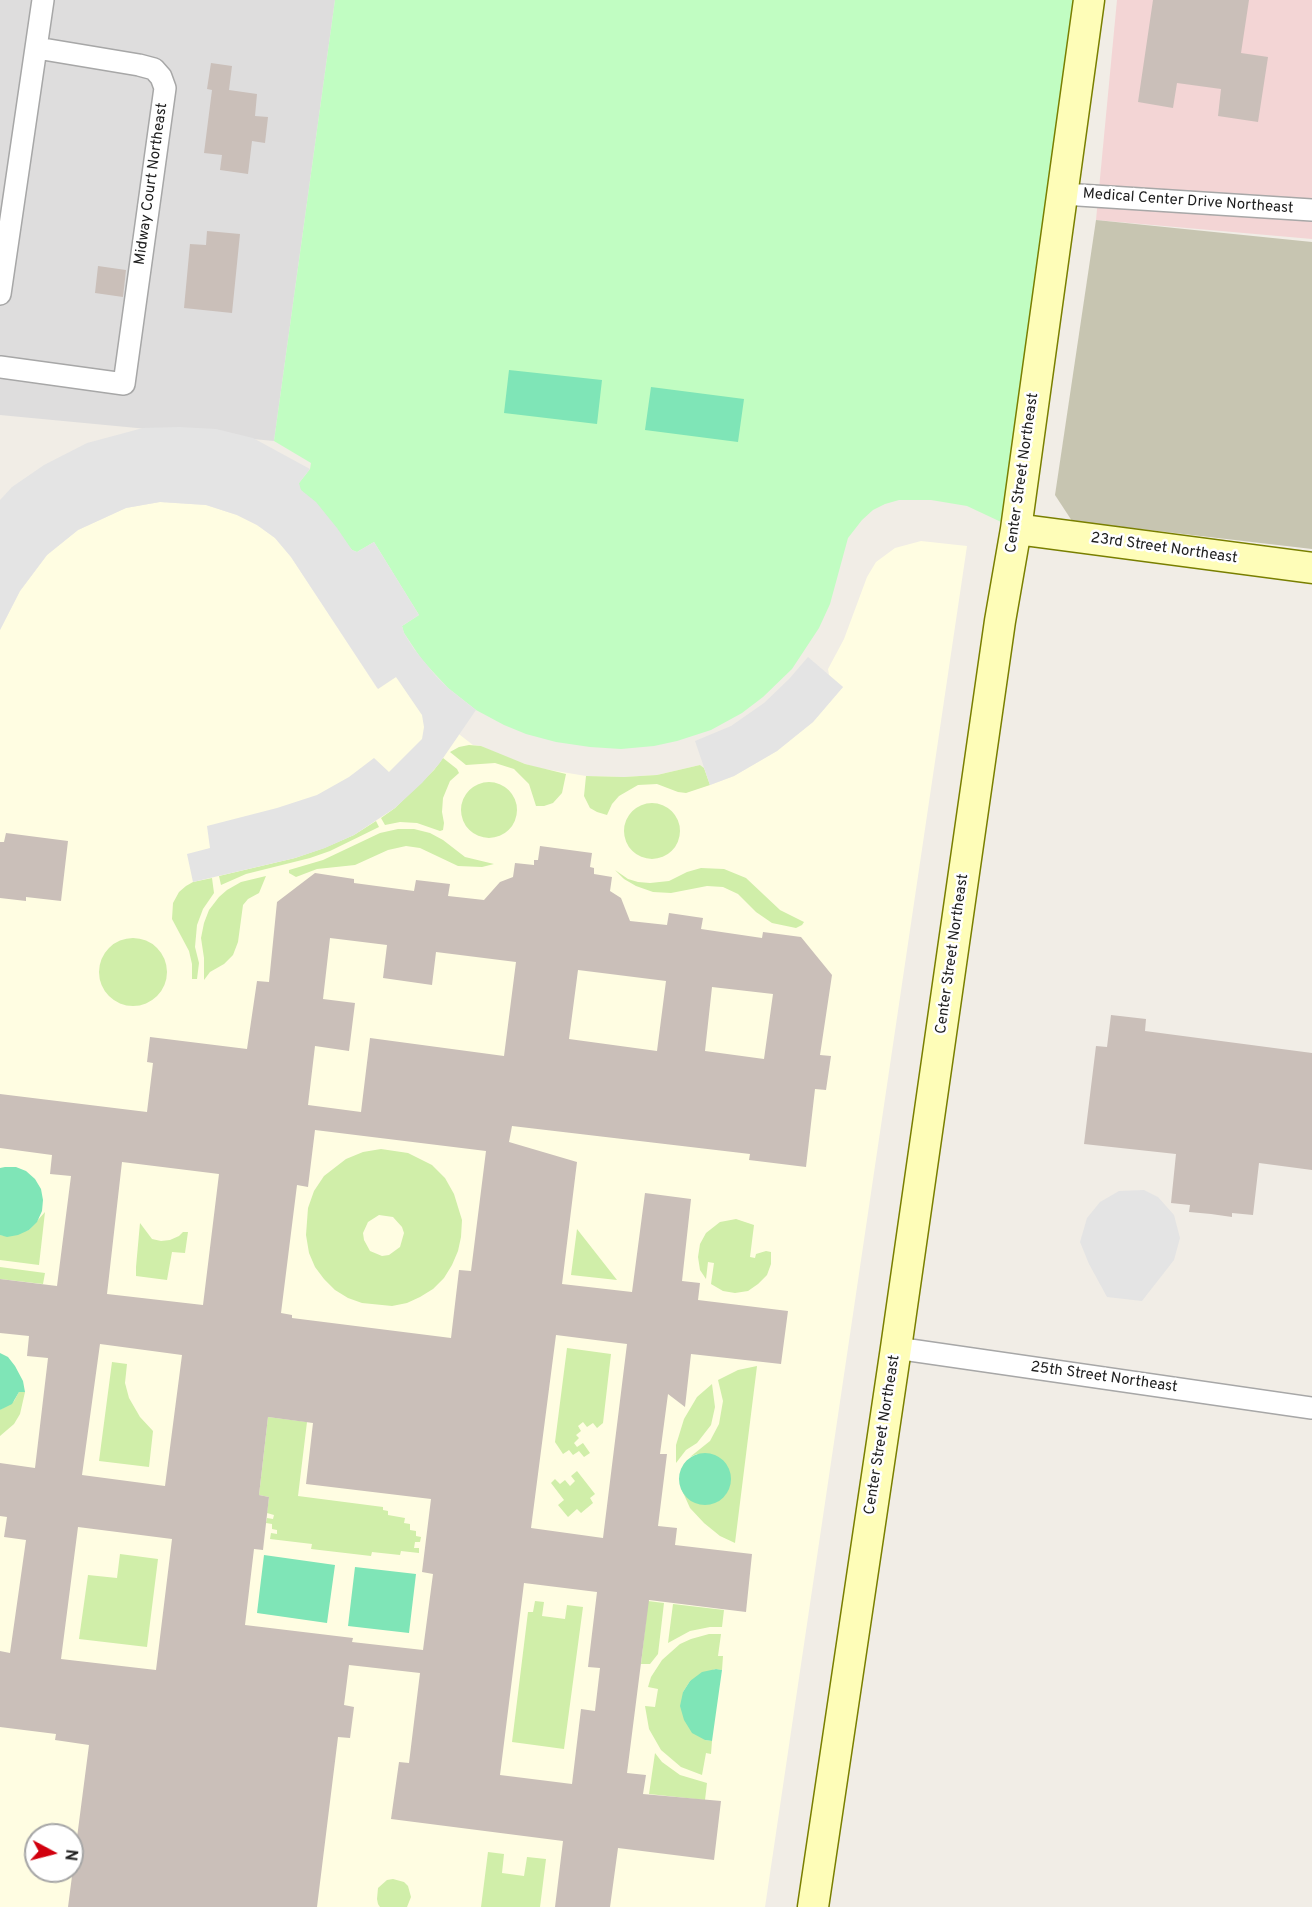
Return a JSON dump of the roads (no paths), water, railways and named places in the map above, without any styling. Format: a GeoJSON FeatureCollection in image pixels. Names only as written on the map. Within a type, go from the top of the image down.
{"type":"FeatureCollection","features":[{"type":"Feature","properties":{"kind":"main road","name":"Center Street Northeast"},"geometry":{"type":"LineString","coordinates":[[813,1907],[1000,621],[1016,529],[1089,0]]}},
{"type":"Feature","properties":{"kind":"main road","name":"23rd Street Northeast"},"geometry":{"type":"LineString","coordinates":[[1016,529],[1312,568]]}},
{"type":"Feature","properties":{"kind":"street"},"geometry":{"type":"LineString","coordinates":[[0,294],[43,0]]}},
{"type":"Feature","properties":{"kind":"street","name":"Midway Court Northeast"},"geometry":{"type":"LineString","coordinates":[[0,367],[124,384],[165,88],[161,77],[154,69],[139,64],[37,48]]}},
{"type":"Feature","properties":{"kind":"street","name":"Medical Center Drive Northeast"},"geometry":{"type":"LineString","coordinates":[[1063,194],[1312,210]]}},
{"type":"Feature","properties":{"kind":"street","name":"25th Street Northeast"},"geometry":{"type":"LineString","coordinates":[[896,1348],[1312,1408]]}}]}
